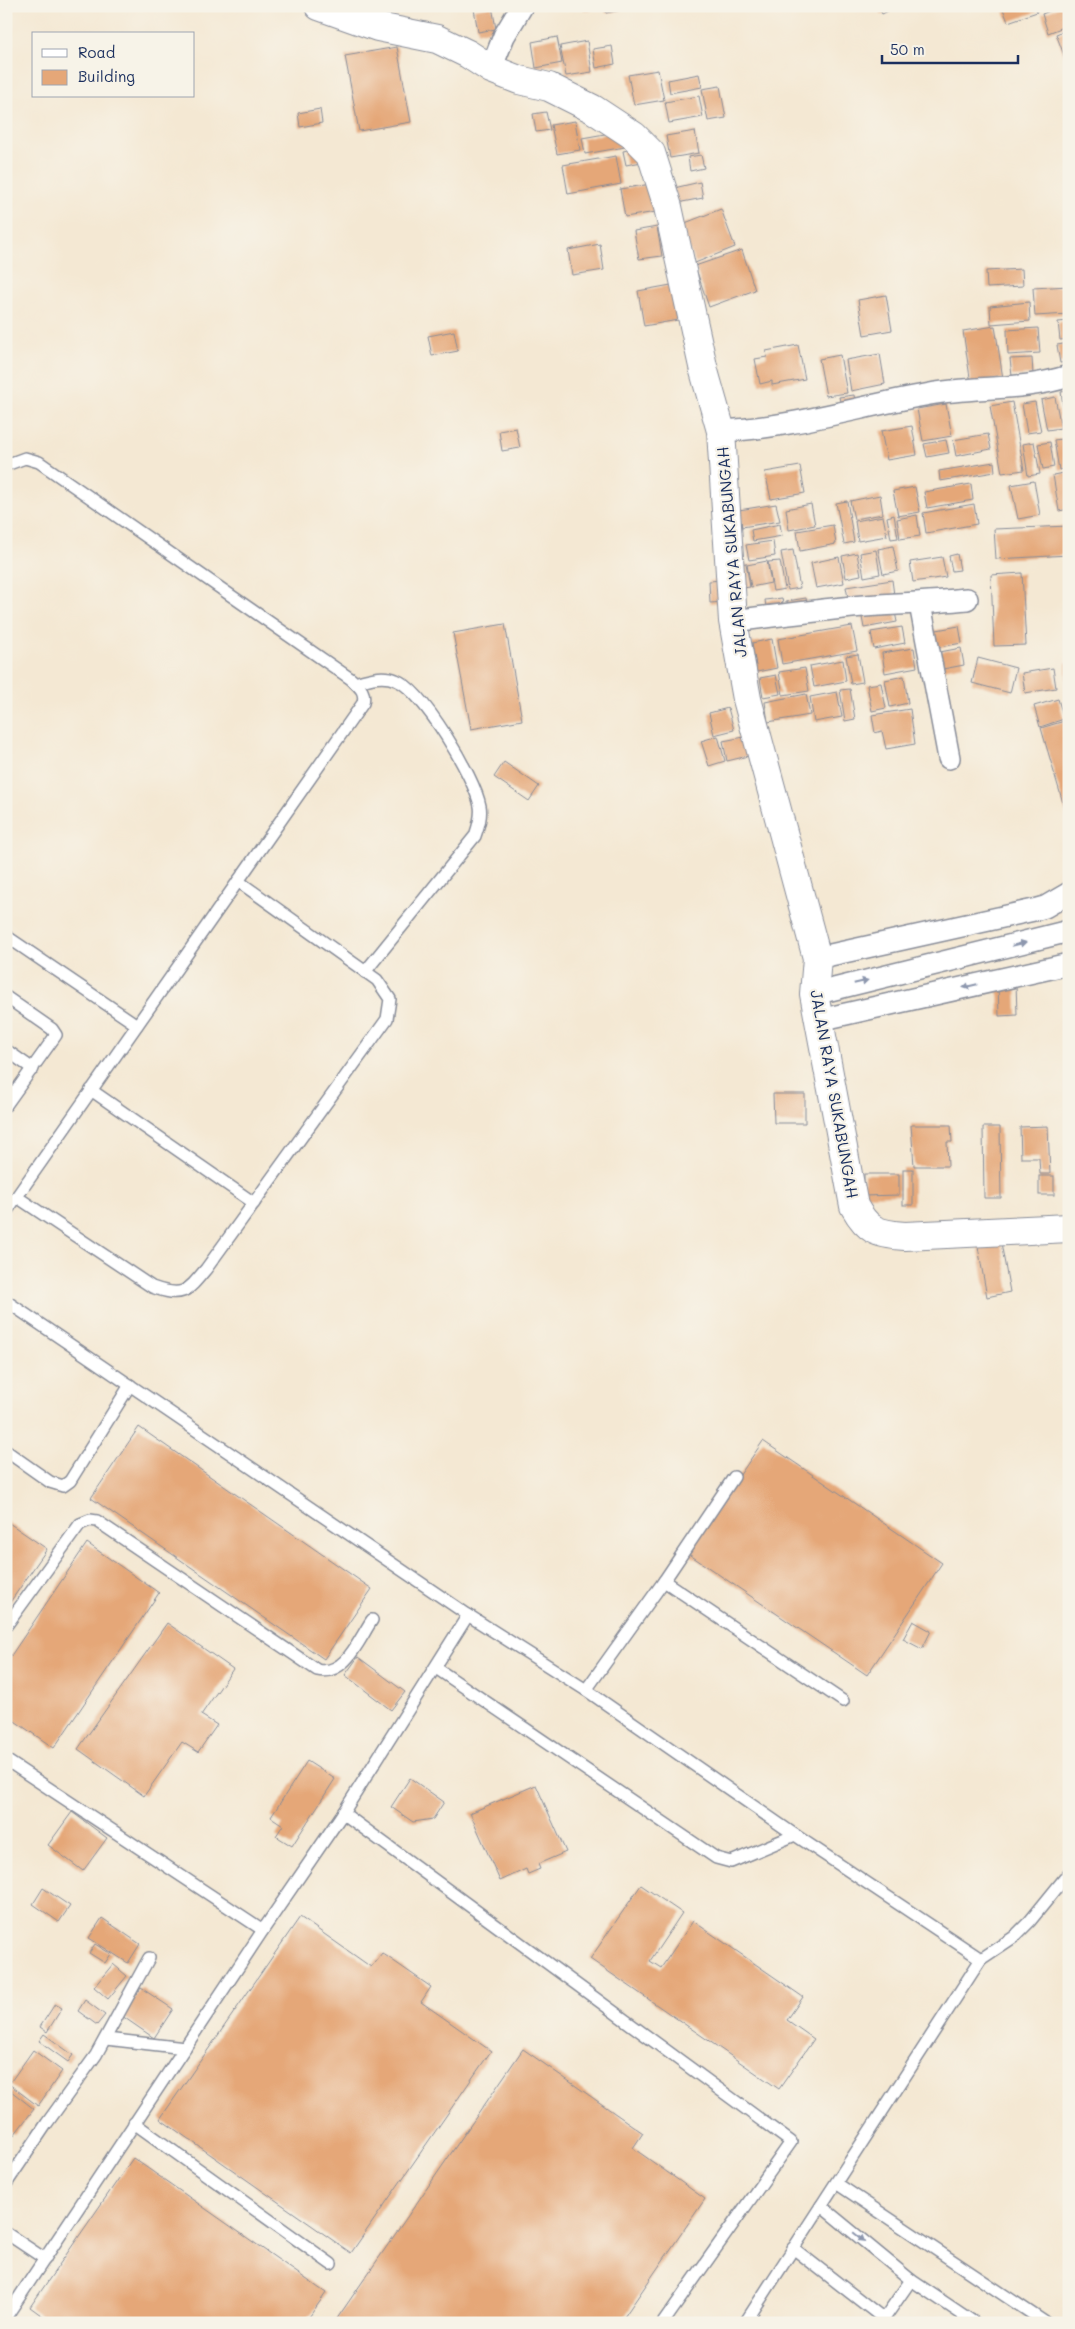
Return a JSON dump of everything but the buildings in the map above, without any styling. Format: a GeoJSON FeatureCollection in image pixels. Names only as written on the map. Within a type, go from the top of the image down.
{"type":"FeatureCollection","features":[{"type":"Feature","properties":{"kind":"street","name":"JALAN RAYA SUKABUNGAH"},"geometry":{"type":"LineString","coordinates":[[319,6],[378,26],[437,39],[468,54],[491,69],[519,80],[549,87],[592,109],[634,136],[651,153],[668,207],[697,342],[715,417],[721,431],[734,621],[747,699],[817,958],[814,994],[854,1206],[864,1224],[882,1234],[905,1236],[1069,1228]]}},
{"type":"Feature","properties":{"kind":"street"},"geometry":{"type":"LineString","coordinates":[[491,69],[518,13]]}},
{"type":"Feature","properties":{"kind":"street"},"geometry":{"type":"LineString","coordinates":[[721,431],[775,427],[928,394],[962,389],[1024,387],[1043,384],[1069,376]]}},
{"type":"Feature","properties":{"kind":"street"},"geometry":{"type":"LineString","coordinates":[[734,621],[850,607],[920,604],[967,599]]}},
{"type":"Feature","properties":{"kind":"street"},"geometry":{"type":"LineString","coordinates":[[920,604],[950,758]]}},
{"type":"Feature","properties":{"kind":"street"},"geometry":{"type":"LineString","coordinates":[[817,958],[1034,910],[1045,907],[1069,893]]}},
{"type":"Feature","properties":{"kind":"street"},"geometry":{"type":"LineString","coordinates":[[814,994],[1069,931]]}},
{"type":"Feature","properties":{"kind":"street"},"geometry":{"type":"LineString","coordinates":[[819,1020],[1069,964]]}},
{"type":"Feature","properties":{"kind":"lane"},"geometry":{"type":"LineString","coordinates":[[6,465],[26,458],[39,462],[354,682],[362,689],[365,696],[363,703],[6,1212]]}},
{"type":"Feature","properties":{"kind":"lane"},"geometry":{"type":"LineString","coordinates":[[354,682],[372,677],[385,677],[408,686],[423,702],[446,734],[477,795],[481,808],[479,825],[472,841],[365,972]]}},
{"type":"Feature","properties":{"kind":"lane"},"geometry":{"type":"LineString","coordinates":[[17,1197],[152,1287],[171,1294],[177,1294],[190,1288],[386,1019],[390,999],[377,980],[238,881]]}},
{"type":"Feature","properties":{"kind":"lane"},"geometry":{"type":"LineString","coordinates":[[6,936],[137,1025]]}},
{"type":"Feature","properties":{"kind":"lane"},"geometry":{"type":"LineString","coordinates":[[6,997],[56,1033],[33,1069],[7,1103]]}},
{"type":"Feature","properties":{"kind":"lane"},"geometry":{"type":"LineString","coordinates":[[6,1050],[33,1069]]}},
{"type":"Feature","properties":{"kind":"lane"},"geometry":{"type":"LineString","coordinates":[[92,1090],[254,1202]]}},
{"type":"Feature","properties":{"kind":"lane"},"geometry":{"type":"LineString","coordinates":[[6,1301],[468,1615],[586,1690],[795,1835],[981,1959]]}},
{"type":"Feature","properties":{"kind":"lane"},"geometry":{"type":"LineString","coordinates":[[6,1451],[50,1482],[62,1486],[70,1481],[130,1385]]}},
{"type":"Feature","properties":{"kind":"lane"},"geometry":{"type":"LineString","coordinates":[[586,1690],[664,1581],[734,1477]]}},
{"type":"Feature","properties":{"kind":"lane"},"geometry":{"type":"LineString","coordinates":[[6,1626],[80,1524],[94,1520],[317,1670],[326,1672],[334,1670],[342,1664],[372,1620]]}},
{"type":"Feature","properties":{"kind":"lane"},"geometry":{"type":"LineString","coordinates":[[664,1581],[843,1701]]}},
{"type":"Feature","properties":{"kind":"lane"},"geometry":{"type":"LineString","coordinates":[[6,2318],[134,2123],[343,1813],[468,1615]]}},
{"type":"Feature","properties":{"kind":"lane"},"geometry":{"type":"LineString","coordinates":[[436,1668],[716,1858],[731,1862],[795,1835]]}},
{"type":"Feature","properties":{"kind":"lane"},"geometry":{"type":"LineString","coordinates":[[6,1760],[263,1930]]}},
{"type":"Feature","properties":{"kind":"lane"},"geometry":{"type":"LineString","coordinates":[[343,1813],[791,2142],[663,2323]]}},
{"type":"Feature","properties":{"kind":"lane"},"geometry":{"type":"LineString","coordinates":[[745,2323],[981,1959],[1014,1937],[1030,1921],[1069,1873]]}},
{"type":"Feature","properties":{"kind":"lane"},"geometry":{"type":"LineString","coordinates":[[6,2184],[106,2039],[149,1958]]}},
{"type":"Feature","properties":{"kind":"lane"},"geometry":{"type":"LineString","coordinates":[[106,2039],[185,2048]]}},
{"type":"Feature","properties":{"kind":"lane"},"geometry":{"type":"LineString","coordinates":[[134,2123],[331,2264]]}},
{"type":"Feature","properties":{"kind":"lane"},"geometry":{"type":"LineString","coordinates":[[836,2184],[1046,2323]]}},
{"type":"Feature","properties":{"kind":"lane"},"geometry":{"type":"LineString","coordinates":[[821,2206],[912,2280],[975,2323]]}},
{"type":"Feature","properties":{"kind":"lane"},"geometry":{"type":"LineString","coordinates":[[6,2232],[46,2259]]}},
{"type":"Feature","properties":{"kind":"lane"},"geometry":{"type":"LineString","coordinates":[[793,2248],[882,2321],[912,2280]]}}]}
